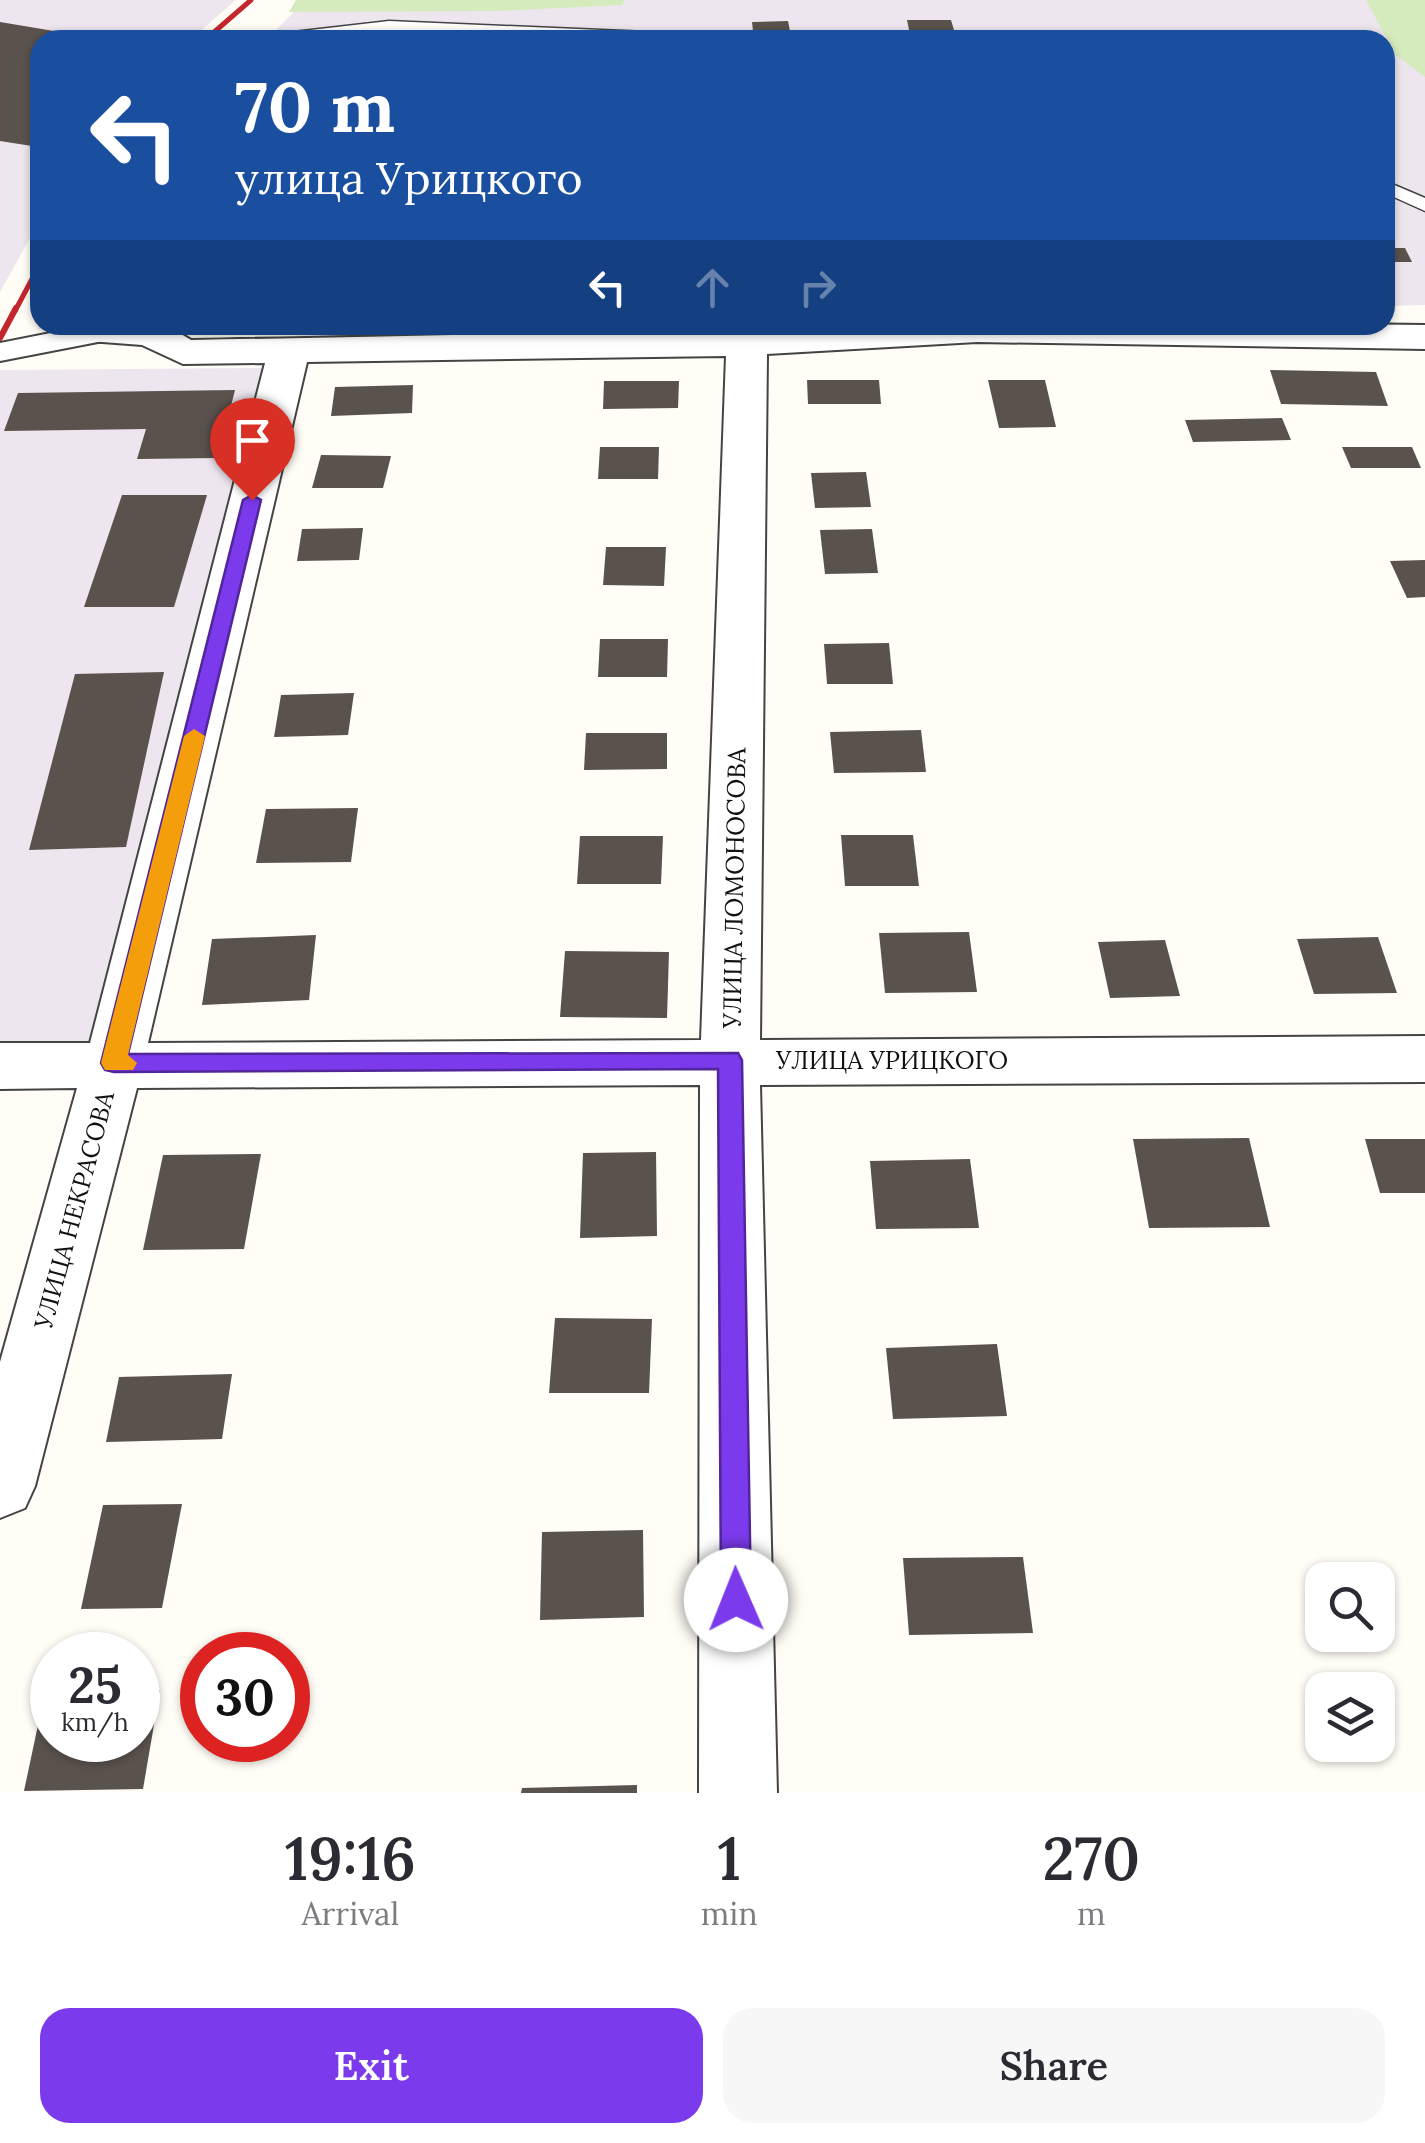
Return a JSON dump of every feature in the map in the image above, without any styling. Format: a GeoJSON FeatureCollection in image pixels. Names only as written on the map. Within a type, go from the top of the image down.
{"type":"FeatureCollection","features":[{"type":"Feature","properties":{"kind":"street"},"geometry":{"type":"LineString","coordinates":[[0,352],[88,335]]}},
{"type":"Feature","properties":{"kind":"street"},"geometry":{"type":"LineString","coordinates":[[160,335],[183,352],[748,343],[889,335]]}},
{"type":"Feature","properties":{"kind":"street"},"geometry":{"type":"LineString","coordinates":[[1264,335],[1422,346]]}},
{"type":"Feature","properties":{"kind":"street","name":"УЛИЦА ЛОМОНОСОВА"},"geometry":{"type":"LineString","coordinates":[[738,1793],[730,1060],[748,343]]}},
{"type":"Feature","properties":{"kind":"street","name":"УЛИЦА НЕКРАСОВА"},"geometry":{"type":"LineString","coordinates":[[0,1486],[114,1063],[289,350]]}},
{"type":"Feature","properties":{"kind":"street","name":"УЛИЦА УРИЦКОГО"},"geometry":{"type":"LineString","coordinates":[[0,1066],[1425,1059]]}},
{"type":"Feature","properties":{"kind":"lane"},"geometry":{"type":"LineString","coordinates":[[354,30],[389,26],[483,30]]}},
{"type":"Feature","properties":{"kind":"lane"},"geometry":{"type":"LineString","coordinates":[[1395,191],[1425,205]]}},
{"type":"Feature","properties":{"kind":"shaded area"},"geometry":{"type":"Polygon","coordinates":[[[0,0],[236,0],[202,30],[30,30],[30,238],[0,292],[0,0]]]}},
{"type":"Feature","properties":{"kind":"shaded area"},"geometry":{"type":"Polygon","coordinates":[[[306,0],[1397,0],[1425,45],[1425,305],[1395,306],[1395,30],[276,30],[306,0]]]}},
{"type":"Feature","properties":{"kind":"shaded area"},"geometry":{"type":"Polygon","coordinates":[[[295,335],[437,335],[306,339],[295,335]]]}},
{"type":"Feature","properties":{"kind":"shaded area"},"geometry":{"type":"Polygon","coordinates":[[[268,368],[104,1048],[0,1050],[0,370],[268,368]]]}},
{"type":"Feature","properties":{"kind":"green space"},"geometry":{"type":"Polygon","coordinates":[[[296,0],[624,0],[623,5],[496,11],[289,12],[296,0]]]}},
{"type":"Feature","properties":{"kind":"green space"},"geometry":{"type":"Polygon","coordinates":[[[1366,0],[1425,0],[1425,77],[1396,55],[1395,30],[1382,30],[1366,0]]]}},
{"type":"Feature","properties":{"kind":"building"},"geometry":{"type":"Polygon","coordinates":[[[907,20],[951,20],[954,30],[909,30],[907,20]]]}},
{"type":"Feature","properties":{"kind":"building"},"geometry":{"type":"Polygon","coordinates":[[[788,21],[790,30],[753,30],[752,22],[788,21]]]}},
{"type":"Feature","properties":{"kind":"building"},"geometry":{"type":"Polygon","coordinates":[[[0,22],[48,30],[30,30],[30,146],[0,141],[0,22]]]}},
{"type":"Feature","properties":{"kind":"building"},"geometry":{"type":"Polygon","coordinates":[[[1395,248],[1405,248],[1412,262],[1395,262],[1395,248]]]}},
{"type":"Feature","properties":{"kind":"building"},"geometry":{"type":"Polygon","coordinates":[[[1270,370],[1376,372],[1388,406],[1281,404],[1270,370]]]}},
{"type":"Feature","properties":{"kind":"building"},"geometry":{"type":"Polygon","coordinates":[[[807,380],[879,380],[881,404],[808,404],[807,380]]]}},
{"type":"Feature","properties":{"kind":"building"},"geometry":{"type":"Polygon","coordinates":[[[988,380],[1045,380],[1056,427],[999,428],[988,380]]]}},
{"type":"Feature","properties":{"kind":"building"},"geometry":{"type":"Polygon","coordinates":[[[604,381],[679,381],[678,408],[603,409],[604,381]]]}},
{"type":"Feature","properties":{"kind":"building"},"geometry":{"type":"Polygon","coordinates":[[[413,385],[412,413],[331,416],[335,387],[413,385]]]}},
{"type":"Feature","properties":{"kind":"building"},"geometry":{"type":"Polygon","coordinates":[[[235,390],[218,458],[137,459],[146,429],[4,431],[18,393],[235,390]]]}},
{"type":"Feature","properties":{"kind":"building"},"geometry":{"type":"Polygon","coordinates":[[[1282,418],[1291,440],[1193,442],[1185,420],[1282,418]]]}},
{"type":"Feature","properties":{"kind":"building"},"geometry":{"type":"Polygon","coordinates":[[[600,447],[659,447],[658,479],[598,479],[600,447]]]}},
{"type":"Feature","properties":{"kind":"building"},"geometry":{"type":"Polygon","coordinates":[[[1342,447],[1412,447],[1421,468],[1351,468],[1342,447]]]}},
{"type":"Feature","properties":{"kind":"building"},"geometry":{"type":"Polygon","coordinates":[[[321,455],[391,456],[383,488],[312,488],[321,455]]]}},
{"type":"Feature","properties":{"kind":"building"},"geometry":{"type":"Polygon","coordinates":[[[866,472],[871,507],[815,508],[811,473],[866,472]]]}},
{"type":"Feature","properties":{"kind":"building"},"geometry":{"type":"Polygon","coordinates":[[[122,495],[207,495],[174,607],[84,607],[122,495]]]}},
{"type":"Feature","properties":{"kind":"building"},"geometry":{"type":"Polygon","coordinates":[[[363,528],[359,560],[297,561],[302,529],[363,528]]]}},
{"type":"Feature","properties":{"kind":"building"},"geometry":{"type":"Polygon","coordinates":[[[872,529],[878,573],[825,574],[820,530],[872,529]]]}},
{"type":"Feature","properties":{"kind":"building"},"geometry":{"type":"Polygon","coordinates":[[[606,547],[666,547],[664,586],[603,585],[606,547]]]}},
{"type":"Feature","properties":{"kind":"building"},"geometry":{"type":"Polygon","coordinates":[[[1425,560],[1425,597],[1407,598],[1390,561],[1425,560]]]}},
{"type":"Feature","properties":{"kind":"building"},"geometry":{"type":"Polygon","coordinates":[[[600,639],[668,639],[667,677],[598,677],[600,639]]]}},
{"type":"Feature","properties":{"kind":"building"},"geometry":{"type":"Polygon","coordinates":[[[889,643],[893,684],[827,684],[824,644],[889,643]]]}},
{"type":"Feature","properties":{"kind":"building"},"geometry":{"type":"Polygon","coordinates":[[[164,672],[126,847],[29,850],[75,674],[164,672]]]}},
{"type":"Feature","properties":{"kind":"building"},"geometry":{"type":"Polygon","coordinates":[[[354,693],[348,735],[274,737],[281,695],[354,693]]]}},
{"type":"Feature","properties":{"kind":"building"},"geometry":{"type":"Polygon","coordinates":[[[921,730],[926,772],[834,773],[830,732],[921,730]]]}},
{"type":"Feature","properties":{"kind":"building"},"geometry":{"type":"Polygon","coordinates":[[[586,733],[667,733],[667,769],[584,770],[586,733]]]}},
{"type":"Feature","properties":{"kind":"building"},"geometry":{"type":"Polygon","coordinates":[[[358,808],[351,862],[256,863],[266,809],[358,808]]]}},
{"type":"Feature","properties":{"kind":"building"},"geometry":{"type":"Polygon","coordinates":[[[841,835],[913,835],[919,886],[845,886],[841,835]]]}},
{"type":"Feature","properties":{"kind":"building"},"geometry":{"type":"Polygon","coordinates":[[[580,836],[663,836],[661,884],[577,884],[580,836]]]}},
{"type":"Feature","properties":{"kind":"building"},"geometry":{"type":"Polygon","coordinates":[[[969,932],[977,992],[885,993],[879,933],[969,932]]]}},
{"type":"Feature","properties":{"kind":"building"},"geometry":{"type":"Polygon","coordinates":[[[316,935],[309,1000],[202,1005],[212,939],[316,935]]]}},
{"type":"Feature","properties":{"kind":"building"},"geometry":{"type":"Polygon","coordinates":[[[1378,937],[1397,993],[1314,994],[1297,939],[1378,937]]]}},
{"type":"Feature","properties":{"kind":"building"},"geometry":{"type":"Polygon","coordinates":[[[1165,940],[1180,996],[1110,998],[1098,942],[1165,940]]]}},
{"type":"Feature","properties":{"kind":"building"},"geometry":{"type":"Polygon","coordinates":[[[565,951],[669,952],[667,1018],[560,1017],[565,951]]]}},
{"type":"Feature","properties":{"kind":"building"},"geometry":{"type":"Polygon","coordinates":[[[1249,1138],[1270,1227],[1149,1228],[1133,1139],[1249,1138]]]}},
{"type":"Feature","properties":{"kind":"building"},"geometry":{"type":"Polygon","coordinates":[[[1365,1139],[1425,1139],[1425,1193],[1380,1193],[1365,1139]]]}},
{"type":"Feature","properties":{"kind":"building"},"geometry":{"type":"Polygon","coordinates":[[[656,1152],[657,1236],[580,1238],[583,1153],[656,1152]]]}},
{"type":"Feature","properties":{"kind":"building"},"geometry":{"type":"Polygon","coordinates":[[[261,1154],[244,1249],[143,1250],[163,1155],[261,1154]]]}},
{"type":"Feature","properties":{"kind":"building"},"geometry":{"type":"Polygon","coordinates":[[[970,1159],[979,1228],[876,1229],[870,1161],[970,1159]]]}},
{"type":"Feature","properties":{"kind":"building"},"geometry":{"type":"Polygon","coordinates":[[[555,1318],[652,1319],[649,1393],[549,1393],[555,1318]]]}},
{"type":"Feature","properties":{"kind":"building"},"geometry":{"type":"Polygon","coordinates":[[[997,1344],[1007,1416],[893,1419],[886,1348],[997,1344]]]}},
{"type":"Feature","properties":{"kind":"building"},"geometry":{"type":"Polygon","coordinates":[[[232,1374],[222,1439],[106,1442],[119,1377],[232,1374]]]}},
{"type":"Feature","properties":{"kind":"building"},"geometry":{"type":"Polygon","coordinates":[[[182,1504],[162,1608],[81,1609],[103,1505],[182,1504]]]}},
{"type":"Feature","properties":{"kind":"building"},"geometry":{"type":"Polygon","coordinates":[[[643,1530],[644,1617],[540,1620],[542,1532],[643,1530]]]}},
{"type":"Feature","properties":{"kind":"building"},"geometry":{"type":"Polygon","coordinates":[[[1023,1557],[1033,1633],[909,1635],[903,1558],[1023,1557]]]}},
{"type":"Feature","properties":{"kind":"building"},"geometry":{"type":"Polygon","coordinates":[[[30,1762],[148,1762],[143,1789],[24,1791],[30,1762]]]}},
{"type":"Feature","properties":{"kind":"building"},"geometry":{"type":"Polygon","coordinates":[[[637,1785],[637,1793],[521,1793],[522,1788],[637,1785]]]}},
{"type":"Feature","properties":{"kind":"railway"},"geometry":{"type":"LineString","coordinates":[[216,30],[251,0]]}},
{"type":"Feature","properties":{"kind":"railway"},"geometry":{"type":"LineString","coordinates":[[15,311],[30,283]]}},
{"type":"Feature","properties":{"kind":"railway"},"geometry":{"type":"LineString","coordinates":[[0,338],[16,308]]}},
{"type":"Feature","properties":{"kind":"slow traffic"},"geometry":{"type":"LineString","coordinates":[[124,1063],[114,1063],[194,736]]}},
{"type":"Feature","properties":{"kind":"route"},"geometry":{"type":"LineString","coordinates":[[252,500],[114,1063],[730,1060],[736,1600]]}}]}
